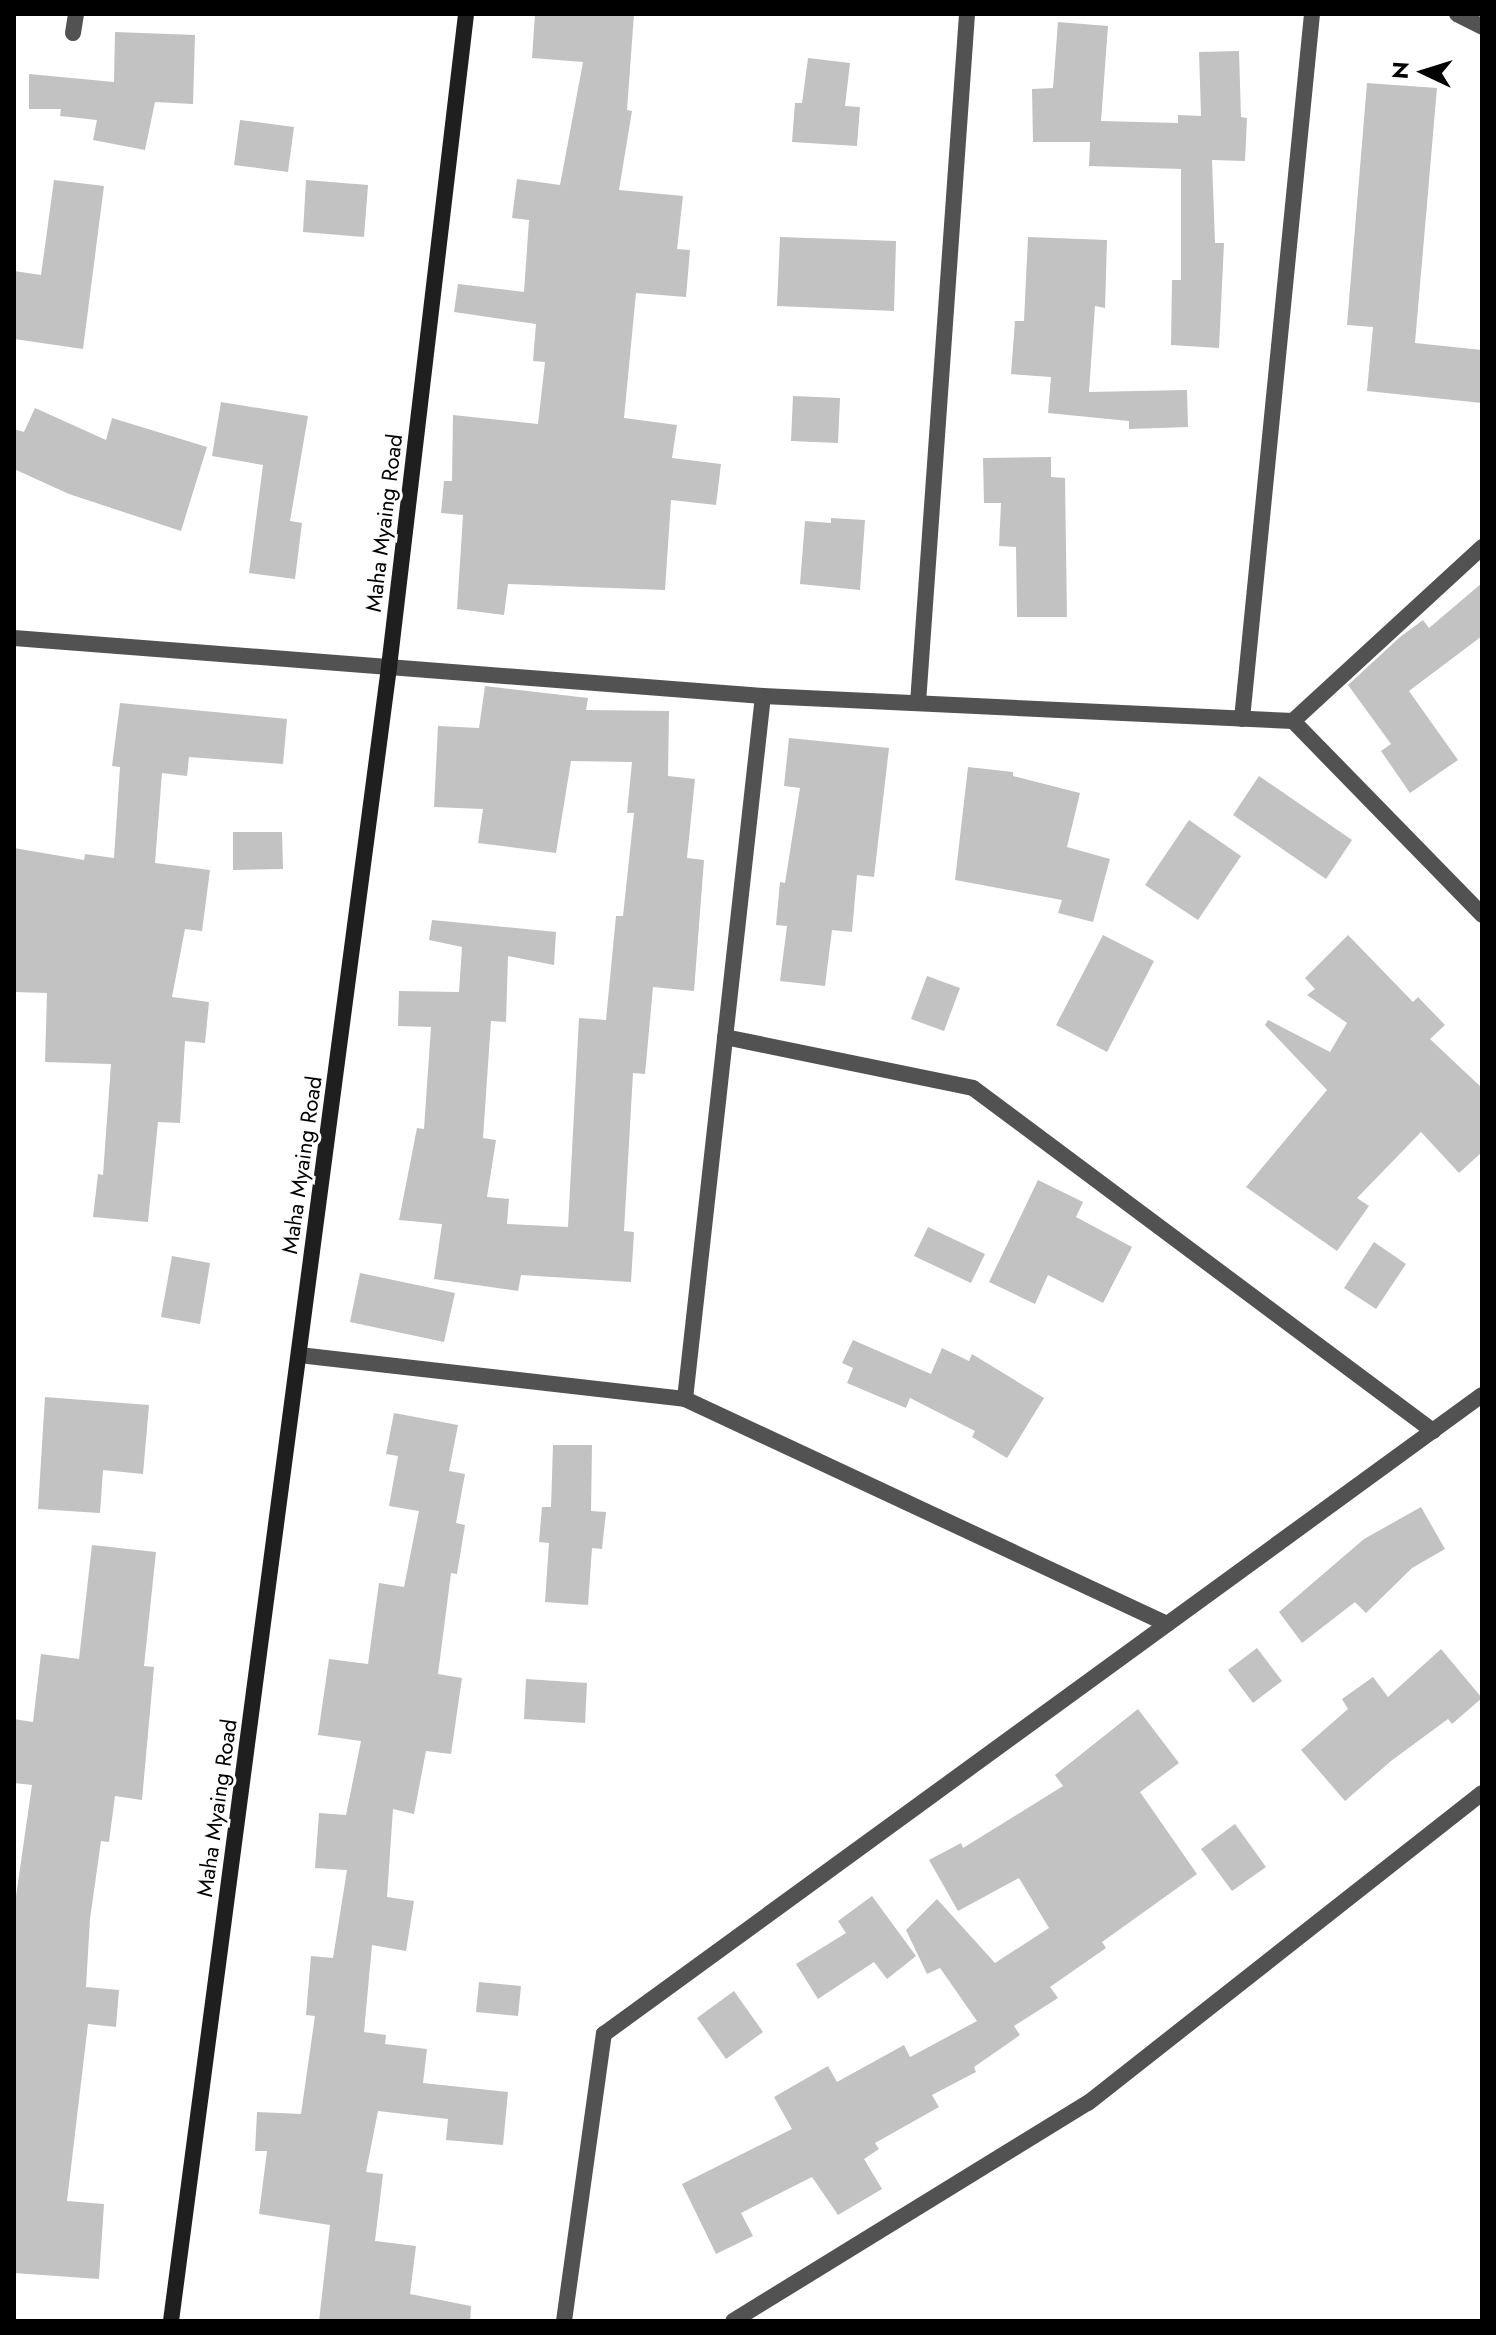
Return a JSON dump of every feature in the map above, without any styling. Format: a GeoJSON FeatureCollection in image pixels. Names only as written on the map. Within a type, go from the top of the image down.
{"type":"FeatureCollection","features":[{"type":"Feature","properties":{"kind":"street"},"geometry":{"type":"LineString","coordinates":[[73,33],[76,14]]}},
{"type":"Feature","properties":{"kind":"street","name":"Maha Myaing Road"},"geometry":{"type":"LineString","coordinates":[[171,2321],[389,667],[466,14]]}},
{"type":"Feature","properties":{"kind":"street"},"geometry":{"type":"LineString","coordinates":[[918,703],[967,14]]}},
{"type":"Feature","properties":{"kind":"street"},"geometry":{"type":"LineString","coordinates":[[1242,719],[1312,14]]}},
{"type":"Feature","properties":{"kind":"street"},"geometry":{"type":"LineString","coordinates":[[1457,14],[1482,27]]}},
{"type":"Feature","properties":{"kind":"street"},"geometry":{"type":"LineString","coordinates":[[1293,721],[1482,547]]}},
{"type":"Feature","properties":{"kind":"street"},"geometry":{"type":"LineString","coordinates":[[14,638],[763,696],[1293,721],[1479,905]]}},
{"type":"Feature","properties":{"kind":"street"},"geometry":{"type":"LineString","coordinates":[[685,1399],[763,696]]}},
{"type":"Feature","properties":{"kind":"street"},"geometry":{"type":"LineString","coordinates":[[725,1037],[973,1088],[1433,1431]]}},
{"type":"Feature","properties":{"kind":"street"},"geometry":{"type":"LineString","coordinates":[[299,1355],[685,1399],[1167,1624]]}},
{"type":"Feature","properties":{"kind":"street"},"geometry":{"type":"LineString","coordinates":[[564,2321],[604,2034],[1482,1395]]}},
{"type":"Feature","properties":{"kind":"street"},"geometry":{"type":"LineString","coordinates":[[733,2321],[756,2314],[1088,2103],[1482,1793]]}},
{"type":"Feature","properties":{"kind":"building"},"geometry":{"type":"Polygon","coordinates":[[[535,14],[634,14],[627,110],[632,111],[619,190],[683,196],[677,249],[690,250],[686,297],[636,293],[624,418],[677,425],[672,458],[721,464],[716,505],[671,500],[665,590],[508,584],[504,615],[457,609],[463,515],[441,513],[444,481],[452,481],[453,415],[538,424],[545,362],[533,361],[536,324],[454,312],[458,284],[524,292],[529,220],[512,218],[517,179],[560,185],[583,62],[532,58],[535,14]]]}},
{"type":"Feature","properties":{"kind":"building"},"geometry":{"type":"Polygon","coordinates":[[[1058,22],[1108,26],[1101,121],[1178,123],[1178,115],[1201,116],[1199,52],[1239,51],[1241,117],[1247,118],[1245,161],[1212,160],[1215,243],[1224,243],[1219,348],[1171,345],[1172,280],[1181,280],[1181,169],[1089,166],[1090,142],[1033,142],[1032,89],[1053,88],[1058,22]]]}},
{"type":"Feature","properties":{"kind":"building"},"geometry":{"type":"Polygon","coordinates":[[[115,32],[195,35],[193,104],[155,102],[145,150],[93,140],[97,120],[60,116],[61,109],[29,109],[29,74],[114,82],[115,32]]]}},
{"type":"Feature","properties":{"kind":"building"},"geometry":{"type":"Polygon","coordinates":[[[808,58],[850,63],[845,106],[860,107],[857,146],[792,142],[795,103],[802,103],[808,58]]]}},
{"type":"Feature","properties":{"kind":"building"},"geometry":{"type":"Polygon","coordinates":[[[1367,83],[1437,88],[1415,343],[1482,350],[1482,403],[1367,391],[1373,327],[1347,325],[1367,83]]]}},
{"type":"Feature","properties":{"kind":"building"},"geometry":{"type":"Polygon","coordinates":[[[240,120],[294,127],[288,172],[234,165],[240,120]]]}},
{"type":"Feature","properties":{"kind":"building"},"geometry":{"type":"Polygon","coordinates":[[[54,180],[104,186],[83,349],[14,339],[14,271],[41,275],[54,180]]]}},
{"type":"Feature","properties":{"kind":"building"},"geometry":{"type":"Polygon","coordinates":[[[306,180],[368,185],[364,237],[303,232],[306,180]]]}},
{"type":"Feature","properties":{"kind":"building"},"geometry":{"type":"Polygon","coordinates":[[[780,237],[896,241],[894,311],[777,306],[780,237]]]}},
{"type":"Feature","properties":{"kind":"building"},"geometry":{"type":"Polygon","coordinates":[[[1028,237],[1107,240],[1105,308],[1095,306],[1089,392],[1187,390],[1188,427],[1129,429],[1129,421],[1048,413],[1051,377],[1011,374],[1015,321],[1024,321],[1028,237]]]}},
{"type":"Feature","properties":{"kind":"building"},"geometry":{"type":"Polygon","coordinates":[[[793,396],[840,398],[838,443],[791,441],[793,396]]]}},
{"type":"Feature","properties":{"kind":"building"},"geometry":{"type":"Polygon","coordinates":[[[221,402],[308,416],[290,521],[302,523],[295,579],[249,573],[263,465],[212,456],[221,402]]]}},
{"type":"Feature","properties":{"kind":"building"},"geometry":{"type":"Polygon","coordinates":[[[35,408],[106,440],[112,418],[207,447],[181,531],[69,494],[14,469],[14,429],[24,432],[35,408]]]}},
{"type":"Feature","properties":{"kind":"building"},"geometry":{"type":"Polygon","coordinates":[[[1051,457],[1051,477],[1065,478],[1067,617],[1017,617],[1016,547],[999,546],[1001,503],[984,503],[983,458],[1051,457]]]}},
{"type":"Feature","properties":{"kind":"building"},"geometry":{"type":"Polygon","coordinates":[[[831,518],[865,520],[860,590],[800,584],[805,521],[831,523],[831,518]]]}},
{"type":"Feature","properties":{"kind":"building"},"geometry":{"type":"Polygon","coordinates":[[[1482,583],[1482,636],[1409,691],[1458,760],[1410,793],[1381,751],[1391,744],[1348,685],[1400,637],[1423,620],[1429,628],[1482,583]]]}},
{"type":"Feature","properties":{"kind":"building"},"geometry":{"type":"Polygon","coordinates":[[[485,686],[588,698],[586,710],[669,711],[668,776],[695,779],[687,858],[704,860],[694,991],[653,987],[645,1074],[633,1073],[624,1231],[634,1232],[631,1282],[521,1275],[518,1291],[434,1279],[442,1224],[399,1220],[417,1128],[424,1129],[431,1027],[398,1026],[399,991],[459,992],[462,947],[429,940],[432,920],[556,932],[554,965],[508,956],[506,1022],[491,1021],[483,1138],[496,1140],[487,1197],[509,1199],[507,1224],[568,1227],[579,1018],[606,1020],[616,916],[623,916],[634,813],[627,813],[632,762],[571,761],[556,853],[478,843],[483,809],[434,807],[438,726],[479,728],[485,686]]]}},
{"type":"Feature","properties":{"kind":"building"},"geometry":{"type":"Polygon","coordinates":[[[120,703],[287,719],[283,764],[189,757],[187,776],[162,773],[155,863],[210,870],[202,931],[185,929],[172,997],[209,1002],[205,1043],[185,1041],[180,1123],[158,1122],[148,1222],[93,1217],[98,1174],[103,1175],[111,1064],[45,1062],[47,993],[14,992],[14,848],[84,860],[85,854],[114,858],[120,767],[112,766],[120,703]]]}},
{"type":"Feature","properties":{"kind":"building"},"geometry":{"type":"Polygon","coordinates":[[[789,738],[889,748],[874,877],[857,875],[852,932],[832,930],[825,986],[780,981],[787,926],[776,925],[780,882],[785,883],[800,788],[784,786],[789,738]]]}},
{"type":"Feature","properties":{"kind":"building"},"geometry":{"type":"Polygon","coordinates":[[[968,767],[1013,772],[1013,776],[1080,793],[1067,847],[1110,859],[1093,922],[1058,913],[1062,900],[955,880],[968,767]]]}},
{"type":"Feature","properties":{"kind":"building"},"geometry":{"type":"Polygon","coordinates":[[[1259,776],[1352,840],[1326,879],[1233,815],[1259,776]]]}},
{"type":"Feature","properties":{"kind":"building"},"geometry":{"type":"Polygon","coordinates":[[[1189,820],[1241,856],[1198,920],[1145,885],[1189,820]]]}},
{"type":"Feature","properties":{"kind":"building"},"geometry":{"type":"Polygon","coordinates":[[[233,832],[282,832],[283,869],[233,870],[233,832]]]}},
{"type":"Feature","properties":{"kind":"building"},"geometry":{"type":"Polygon","coordinates":[[[1103,935],[1154,961],[1107,1052],[1056,1025],[1103,935]]]}},
{"type":"Feature","properties":{"kind":"building"},"geometry":{"type":"Polygon","coordinates":[[[1348,935],[1413,1002],[1418,997],[1445,1025],[1430,1039],[1482,1088],[1482,1152],[1459,1173],[1421,1132],[1357,1198],[1369,1206],[1337,1251],[1246,1187],[1327,1090],[1265,1025],[1268,1020],[1330,1052],[1347,1023],[1307,995],[1315,989],[1305,978],[1348,935]]]}},
{"type":"Feature","properties":{"kind":"building"},"geometry":{"type":"Polygon","coordinates":[[[927,976],[960,988],[944,1031],[911,1019],[927,976]]]}},
{"type":"Feature","properties":{"kind":"building"},"geometry":{"type":"Polygon","coordinates":[[[1038,1180],[1083,1202],[1076,1217],[1132,1247],[1103,1303],[1048,1275],[1035,1304],[989,1282],[1038,1180]]]}},
{"type":"Feature","properties":{"kind":"building"},"geometry":{"type":"Polygon","coordinates":[[[928,1227],[985,1254],[971,1283],[914,1256],[928,1227]]]}},
{"type":"Feature","properties":{"kind":"building"},"geometry":{"type":"Polygon","coordinates":[[[1374,1242],[1406,1264],[1376,1309],[1344,1288],[1374,1242]]]}},
{"type":"Feature","properties":{"kind":"building"},"geometry":{"type":"Polygon","coordinates":[[[172,1256],[210,1263],[200,1324],[161,1317],[172,1256]]]}},
{"type":"Feature","properties":{"kind":"building"},"geometry":{"type":"Polygon","coordinates":[[[360,1273],[455,1293],[444,1342],[350,1322],[360,1273]]]}},
{"type":"Feature","properties":{"kind":"building"},"geometry":{"type":"Polygon","coordinates":[[[853,1340],[931,1374],[942,1348],[969,1361],[972,1354],[1044,1398],[1007,1458],[972,1437],[975,1431],[910,1398],[906,1408],[847,1383],[853,1368],[842,1363],[853,1340]]]}},
{"type":"Feature","properties":{"kind":"building"},"geometry":{"type":"Polygon","coordinates":[[[45,1397],[149,1405],[143,1474],[103,1470],[100,1513],[38,1509],[45,1397]]]}},
{"type":"Feature","properties":{"kind":"building"},"geometry":{"type":"Polygon","coordinates":[[[394,1413],[458,1425],[449,1471],[465,1474],[456,1523],[465,1525],[457,1574],[451,1573],[438,1674],[462,1678],[451,1754],[426,1751],[414,1814],[393,1809],[387,1897],[414,1901],[406,1951],[372,1945],[364,2032],[386,2035],[385,2044],[427,2049],[423,2083],[508,2092],[503,2145],[446,2140],[448,2119],[378,2111],[366,2172],[383,2174],[375,2241],[416,2246],[410,2294],[471,2306],[470,2321],[319,2321],[330,2225],[259,2214],[267,2151],[255,2151],[257,2112],[301,2114],[315,2016],[306,2015],[311,1956],[333,1958],[347,1870],[315,1868],[319,1813],[346,1815],[361,1741],[318,1735],[329,1659],[368,1664],[379,1583],[404,1587],[419,1511],[389,1506],[398,1456],[386,1454],[394,1413]]]}},
{"type":"Feature","properties":{"kind":"building"},"geometry":{"type":"Polygon","coordinates":[[[553,1445],[592,1445],[591,1511],[606,1512],[602,1549],[592,1548],[588,1605],[545,1602],[549,1543],[539,1542],[542,1507],[551,1507],[553,1445]]]}},
{"type":"Feature","properties":{"kind":"building"},"geometry":{"type":"Polygon","coordinates":[[[1421,1507],[1445,1549],[1412,1568],[1366,1613],[1355,1602],[1302,1643],[1279,1612],[1364,1539],[1421,1507]]]}},
{"type":"Feature","properties":{"kind":"building"},"geometry":{"type":"Polygon","coordinates":[[[92,1545],[156,1552],[144,1666],[154,1667],[142,1800],[115,1796],[109,1842],[101,1841],[90,1919],[86,1987],[119,1990],[116,2027],[88,2024],[67,2201],[104,2204],[99,2279],[14,2273],[14,1910],[32,1785],[14,1783],[14,1719],[33,1722],[41,1654],[79,1659],[92,1545]]]}},
{"type":"Feature","properties":{"kind":"building"},"geometry":{"type":"Polygon","coordinates":[[[1257,1648],[1282,1681],[1253,1703],[1228,1670],[1257,1648]]]}},
{"type":"Feature","properties":{"kind":"building"},"geometry":{"type":"Polygon","coordinates":[[[1441,1649],[1482,1698],[1452,1724],[1448,1719],[1391,1761],[1345,1801],[1301,1750],[1348,1709],[1342,1699],[1373,1677],[1388,1697],[1441,1649]]]}},
{"type":"Feature","properties":{"kind":"building"},"geometry":{"type":"Polygon","coordinates":[[[526,1679],[587,1683],[585,1723],[524,1719],[526,1679]]]}},
{"type":"Feature","properties":{"kind":"building"},"geometry":{"type":"Polygon","coordinates":[[[1138,1709],[1179,1763],[1140,1792],[1197,1874],[1102,1942],[1106,1948],[1050,1987],[1058,1998],[1014,2026],[1020,2035],[974,2067],[976,2072],[932,2095],[939,2107],[875,2143],[879,2149],[864,2159],[882,2189],[838,2215],[812,2177],[741,2213],[753,2236],[716,2254],[682,2184],[792,2129],[774,2097],[828,2066],[837,2082],[904,2045],[910,2057],[977,2021],[940,1968],[927,1974],[906,1930],[937,1899],[995,1963],[1049,1928],[1019,1878],[958,1911],[929,1860],[961,1843],[963,1848],[1063,1786],[1055,1775],[1138,1709]]]}},
{"type":"Feature","properties":{"kind":"building"},"geometry":{"type":"Polygon","coordinates":[[[1235,1824],[1266,1867],[1232,1891],[1201,1849],[1235,1824]]]}},
{"type":"Feature","properties":{"kind":"building"},"geometry":{"type":"Polygon","coordinates":[[[872,1896],[916,1956],[887,1979],[874,1962],[818,1999],[796,1964],[846,1933],[838,1921],[872,1896]]]}},
{"type":"Feature","properties":{"kind":"building"},"geometry":{"type":"Polygon","coordinates":[[[479,1982],[521,1986],[518,2016],[476,2012],[479,1982]]]}},
{"type":"Feature","properties":{"kind":"building"},"geometry":{"type":"Polygon","coordinates":[[[734,1991],[763,2032],[726,2059],[697,2018],[734,1991]]]}}]}
